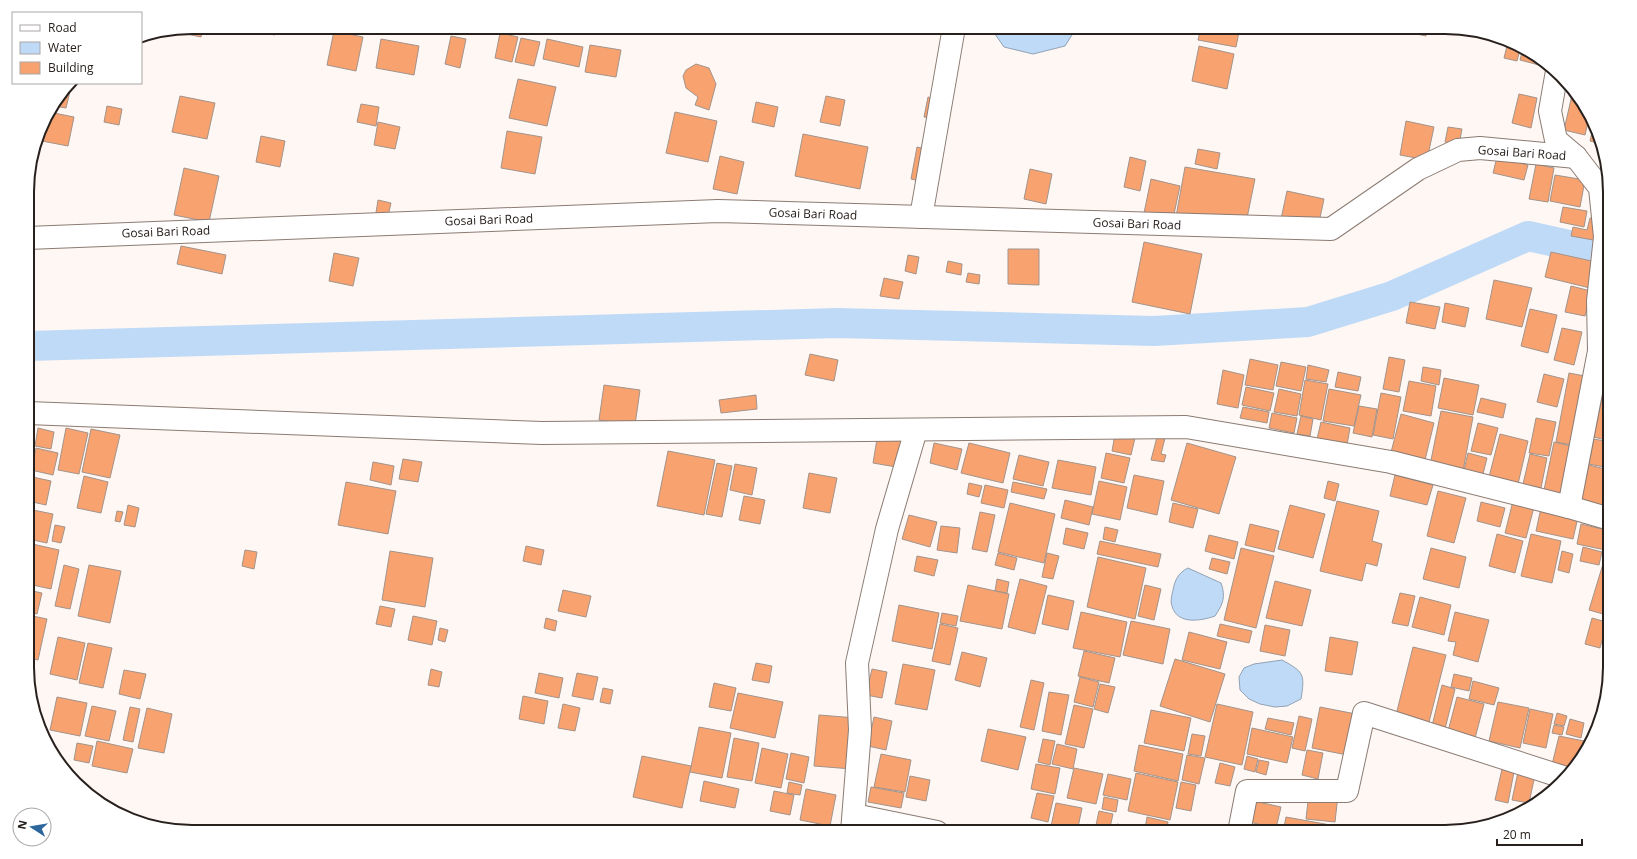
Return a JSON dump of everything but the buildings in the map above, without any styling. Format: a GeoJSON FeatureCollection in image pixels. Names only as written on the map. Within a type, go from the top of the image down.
{"type":"FeatureCollection","features":[{"type":"Feature","properties":{"kind":"street"},"geometry":{"type":"LineString","coordinates":[[921,217],[953,34]]}},
{"type":"Feature","properties":{"kind":"street"},"geometry":{"type":"LineString","coordinates":[[1556,79],[1550,111],[1556,140],[1576,157],[1600,188],[1603,217]]}},
{"type":"Feature","properties":{"kind":"street","name":"Gosai Bari Road"},"geometry":{"type":"LineString","coordinates":[[34,238],[718,210],[1330,229],[1418,169],[1458,150],[1480,148],[1576,157]]}},
{"type":"Feature","properties":{"kind":"street"},"geometry":{"type":"LineString","coordinates":[[1569,507],[1599,351],[1598,301],[1603,255]]}},
{"type":"Feature","properties":{"kind":"street"},"geometry":{"type":"LineString","coordinates":[[34,414],[542,433],[1186,427],[1391,462],[1603,517]]}},
{"type":"Feature","properties":{"kind":"street"},"geometry":{"type":"LineString","coordinates":[[872,825],[853,823],[860,730],[857,663],[887,529],[916,430]]}},
{"type":"Feature","properties":{"kind":"street"},"geometry":{"type":"LineString","coordinates":[[1240,825],[1247,791],[1347,791],[1364,713],[1560,776]]}},
{"type":"Feature","properties":{"kind":"water"},"geometry":{"type":"Polygon","coordinates":[[[995,34],[1073,34],[1065,46],[1033,54],[1004,47],[995,34]]]}},
{"type":"Feature","properties":{"kind":"water"},"geometry":{"type":"Polygon","coordinates":[[[1188,568],[1221,583],[1223,600],[1215,616],[1190,620],[1184,619],[1175,612],[1171,604],[1171,600],[1175,583],[1179,575],[1188,568]]]}},
{"type":"Feature","properties":{"kind":"water"},"geometry":{"type":"Polygon","coordinates":[[[1282,660],[1299,671],[1303,679],[1301,699],[1287,706],[1275,707],[1260,704],[1249,699],[1240,690],[1239,677],[1244,668],[1254,664],[1282,660]]]}},
{"type":"Feature","properties":{"kind":"waterway"},"geometry":{"type":"LineString","coordinates":[[34,346],[837,323],[1154,331],[1308,322],[1392,296],[1528,236],[1603,253]]}}]}
